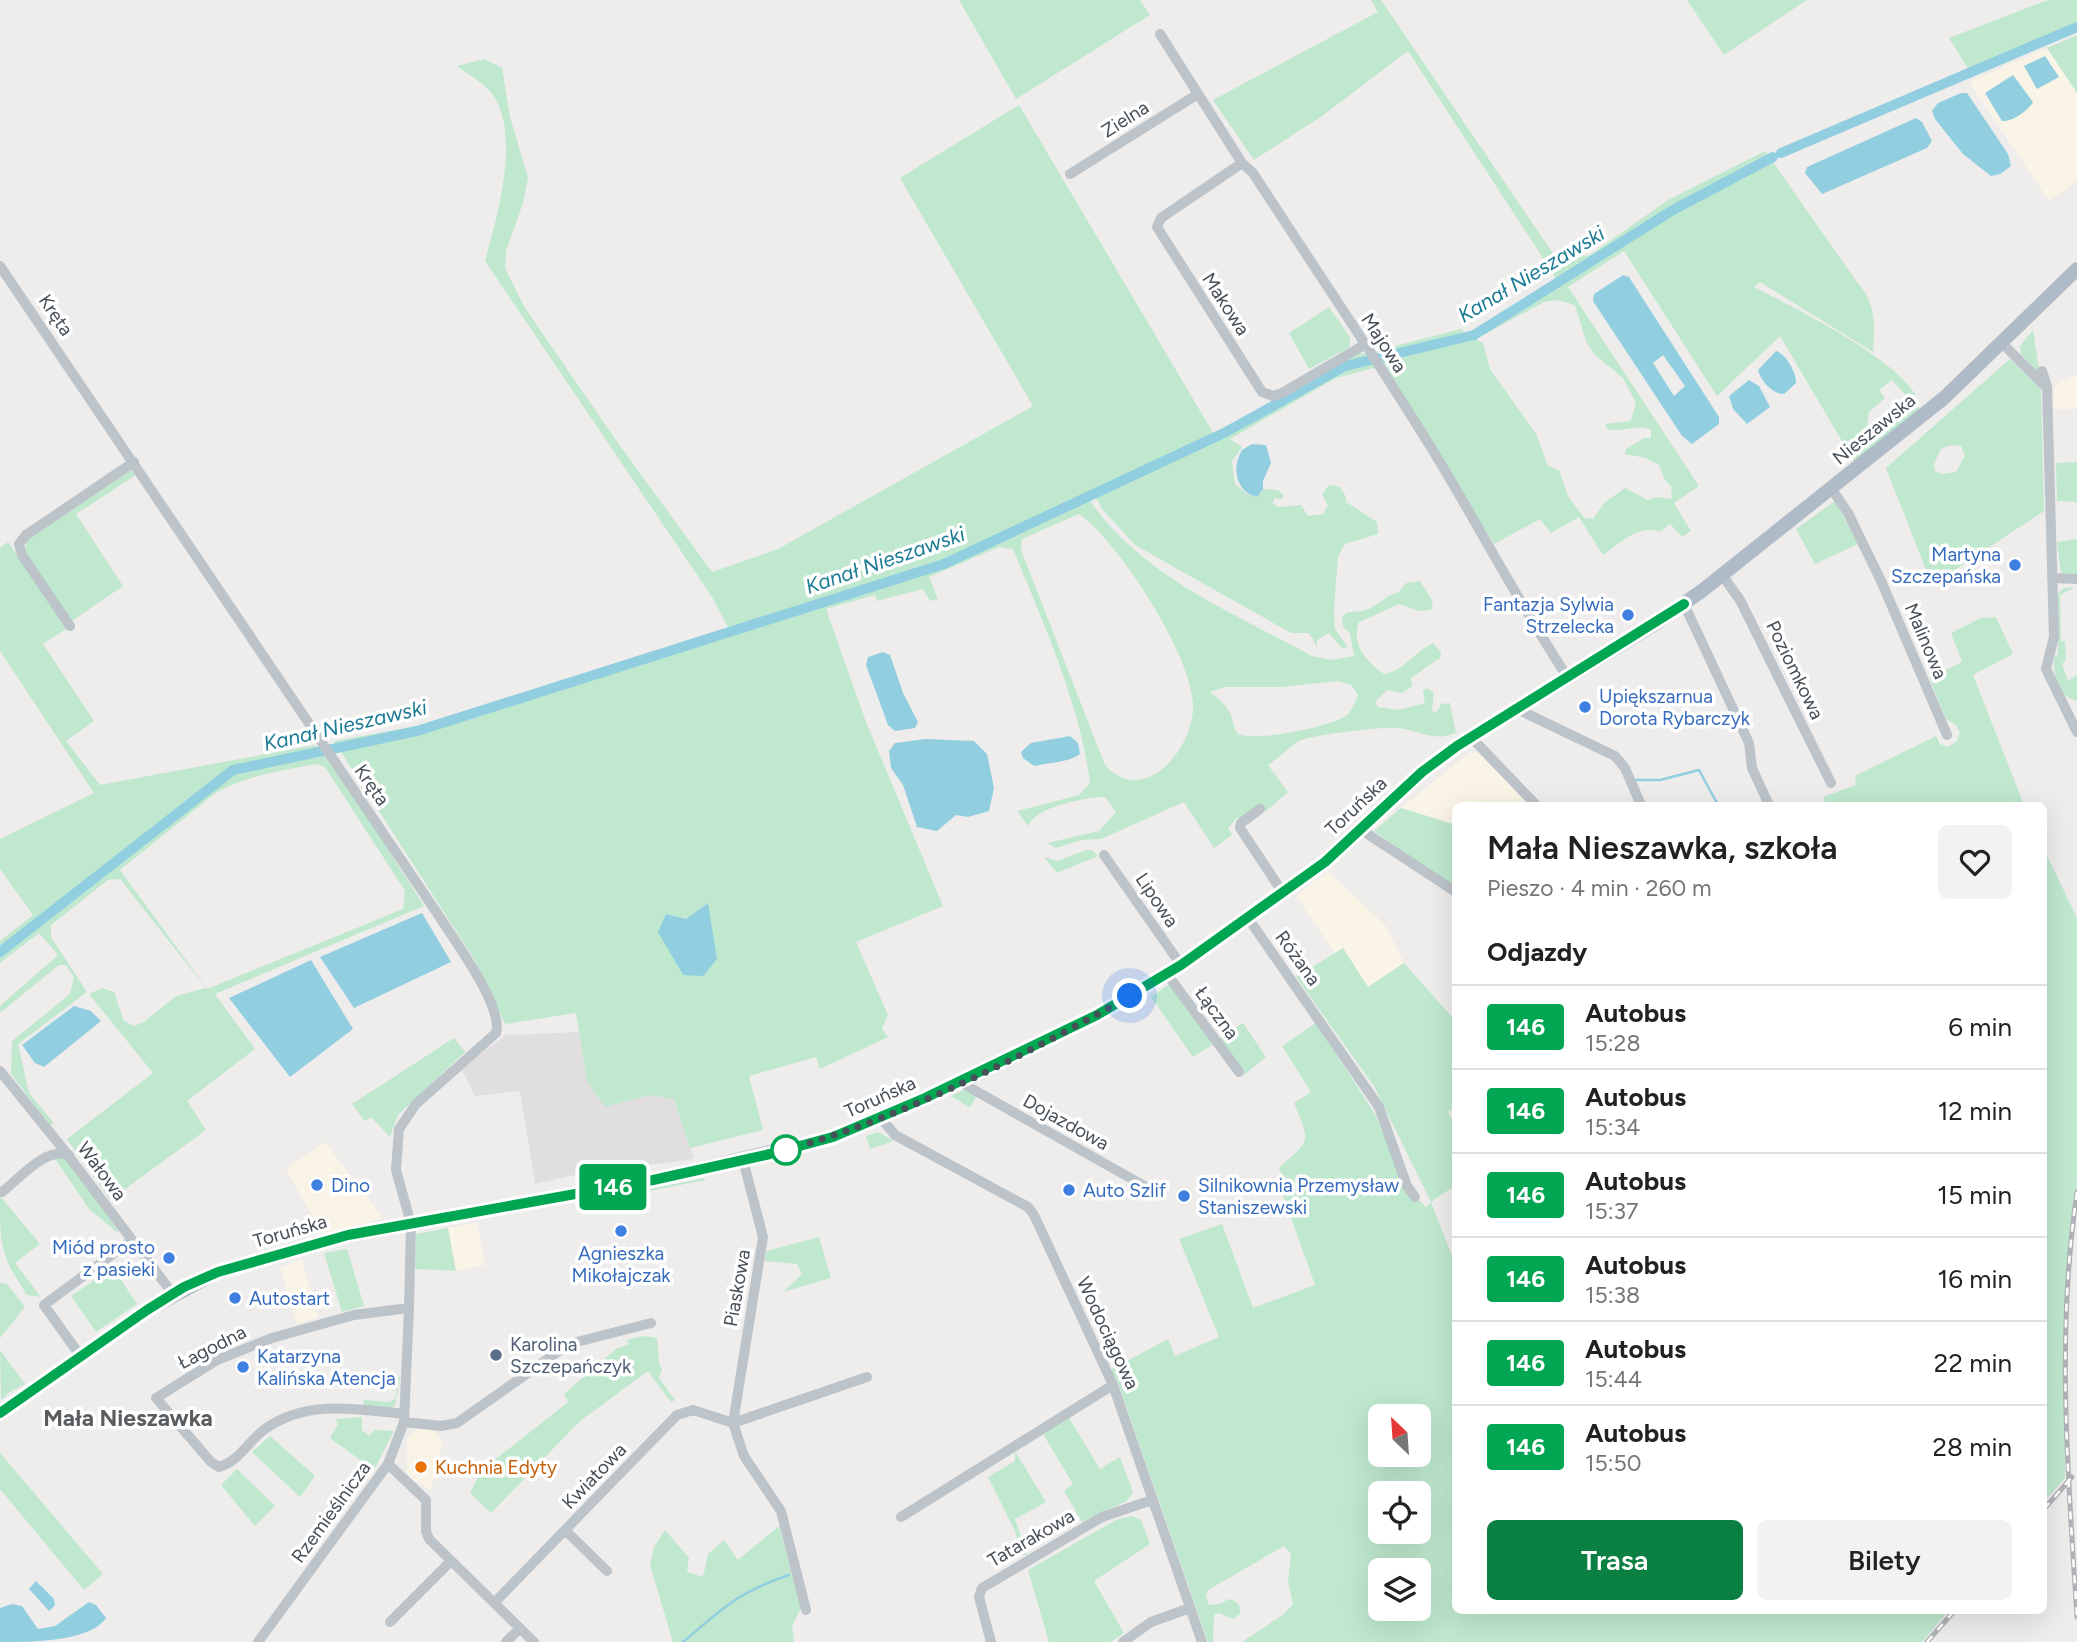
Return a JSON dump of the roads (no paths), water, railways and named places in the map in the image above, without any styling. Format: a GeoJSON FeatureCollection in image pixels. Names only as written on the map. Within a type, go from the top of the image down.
{"type":"FeatureCollection","features":[{"type":"Feature","properties":{"kind":"main road","name":"Nieszawska"},"geometry":{"type":"LineString","coordinates":[[1684,604],[1944,398],[2003,344],[2077,269]]}},
{"type":"Feature","properties":{"kind":"main road","name":"Toruńska"},"geometry":{"type":"LineString","coordinates":[[0,1413],[173,1294],[218,1272],[341,1237],[653,1180],[833,1137],[963,1081],[1101,1013],[1181,965],[1283,893],[1360,829],[1422,772],[1471,737],[1684,604]]}},
{"type":"Feature","properties":{"kind":"street","name":"Majowa"},"geometry":{"type":"LineString","coordinates":[[1160,34],[1242,163],[1253,173],[1436,455],[1495,555],[1528,618],[1567,678]]}},
{"type":"Feature","properties":{"kind":"street","name":"Zielna"},"geometry":{"type":"LineString","coordinates":[[1070,174],[1198,94]]}},
{"type":"Feature","properties":{"kind":"street","name":"Makowa"},"geometry":{"type":"LineString","coordinates":[[1242,163],[1161,218],[1157,226],[1262,392],[1273,396],[1282,393],[1368,349]]}},
{"type":"Feature","properties":{"kind":"street","name":"Kręta"},"geometry":{"type":"LineString","coordinates":[[0,266],[325,745],[331,758],[466,959],[497,1020],[496,1033],[416,1104],[399,1129],[396,1170],[411,1224]]}},
{"type":"Feature","properties":{"kind":"street"},"geometry":{"type":"LineString","coordinates":[[2003,344],[2046,386]]}},
{"type":"Feature","properties":{"kind":"street"},"geometry":{"type":"LineString","coordinates":[[2042,371],[2046,386],[2054,636],[2046,669],[2077,732]]}},
{"type":"Feature","properties":{"kind":"street"},"geometry":{"type":"LineString","coordinates":[[70,626],[22,555],[19,544],[26,536],[134,462]]}},
{"type":"Feature","properties":{"kind":"street","name":"Malinowa"},"geometry":{"type":"LineString","coordinates":[[1831,488],[1848,513],[1882,583],[1947,735]]}},
{"type":"Feature","properties":{"kind":"street","name":"Poziomkowa"},"geometry":{"type":"LineString","coordinates":[[1722,575],[1740,600],[1831,783]]}},
{"type":"Feature","properties":{"kind":"street"},"geometry":{"type":"LineString","coordinates":[[2052,578],[2077,579]]}},
{"type":"Feature","properties":{"kind":"street"},"geometry":{"type":"LineString","coordinates":[[1684,604],[1749,743],[1752,768],[1768,802]]}},
{"type":"Feature","properties":{"kind":"street"},"geometry":{"type":"LineString","coordinates":[[1517,709],[1610,753],[1630,778],[1640,802]]}},
{"type":"Feature","properties":{"kind":"street"},"geometry":{"type":"LineString","coordinates":[[1471,737],[1533,802]]}},
{"type":"Feature","properties":{"kind":"street"},"geometry":{"type":"LineString","coordinates":[[1260,809],[1241,823],[1240,828],[1283,893]]}},
{"type":"Feature","properties":{"kind":"street"},"geometry":{"type":"LineString","coordinates":[[1360,829],[1452,889]]}},
{"type":"Feature","properties":{"kind":"street","name":"Lipowa"},"geometry":{"type":"LineString","coordinates":[[1104,855],[1181,965]]}},
{"type":"Feature","properties":{"kind":"street","name":"Różana"},"geometry":{"type":"LineString","coordinates":[[1248,918],[1320,1017],[1379,1107],[1407,1186],[1415,1197]]}},
{"type":"Feature","properties":{"kind":"street","name":"Łączna"},"geometry":{"type":"LineString","coordinates":[[1167,974],[1238,1072]]}},
{"type":"Feature","properties":{"kind":"street","name":"Wałowa"},"geometry":{"type":"LineString","coordinates":[[0,1071],[69,1155],[173,1294]]}},
{"type":"Feature","properties":{"kind":"street","name":"Dojazdowa"},"geometry":{"type":"LineString","coordinates":[[963,1081],[967,1087],[1155,1192]]}},
{"type":"Feature","properties":{"kind":"street","name":"Wodociągowa"},"geometry":{"type":"LineString","coordinates":[[881,1118],[895,1135],[1028,1207],[1113,1385],[1202,1642]]}},
{"type":"Feature","properties":{"kind":"street"},"geometry":{"type":"LineString","coordinates":[[2,1192],[50,1154],[60,1152],[69,1155]]}},
{"type":"Feature","properties":{"kind":"street","name":"Piaskowa"},"geometry":{"type":"LineString","coordinates":[[743,1160],[763,1237],[733,1423],[744,1456],[781,1511],[806,1610]]}},
{"type":"Feature","properties":{"kind":"street","name":"Rzemieślnicza"},"geometry":{"type":"LineString","coordinates":[[258,1642],[388,1464],[404,1418],[411,1224]]}},
{"type":"Feature","properties":{"kind":"street"},"geometry":{"type":"LineString","coordinates":[[80,1356],[44,1305],[132,1240]]}},
{"type":"Feature","properties":{"kind":"street","name":"Łagodna"},"geometry":{"type":"LineString","coordinates":[[404,1418],[335,1407],[302,1413],[264,1429],[237,1458],[219,1467],[211,1462],[156,1398],[217,1360],[272,1338],[354,1315],[409,1308]]}},
{"type":"Feature","properties":{"kind":"street"},"geometry":{"type":"LineString","coordinates":[[404,1418],[441,1426],[457,1423],[569,1344],[651,1323]]}},
{"type":"Feature","properties":{"kind":"street"},"geometry":{"type":"LineString","coordinates":[[733,1423],[867,1377]]}},
{"type":"Feature","properties":{"kind":"street"},"geometry":{"type":"LineString","coordinates":[[901,1517],[1113,1385]]}},
{"type":"Feature","properties":{"kind":"street","name":"Kwiatowa"},"geometry":{"type":"LineString","coordinates":[[494,1603],[681,1412],[693,1410],[733,1423]]}},
{"type":"Feature","properties":{"kind":"street"},"geometry":{"type":"LineString","coordinates":[[388,1464],[426,1500],[426,1535],[534,1642]]}},
{"type":"Feature","properties":{"kind":"street","name":"Tatarakowa"},"geometry":{"type":"LineString","coordinates":[[991,1642],[979,1597],[982,1588],[1102,1517],[1152,1500]]}},
{"type":"Feature","properties":{"kind":"street"},"geometry":{"type":"LineString","coordinates":[[566,1531],[607,1571]]}},
{"type":"Feature","properties":{"kind":"street"},"geometry":{"type":"LineString","coordinates":[[390,1622],[451,1561]]}},
{"type":"Feature","properties":{"kind":"street"},"geometry":{"type":"LineString","coordinates":[[1123,1642],[1151,1622],[1190,1608]]}},
{"type":"Feature","properties":{"kind":"street"},"geometry":{"type":"LineString","coordinates":[[506,1642],[520,1628]]}},
{"type":"Feature","properties":{"kind":"water"},"geometry":{"type":"Polygon","coordinates":[[[2045,56],[2059,77],[2037,89],[2024,66],[2045,56]]]}},
{"type":"Feature","properties":{"kind":"water"},"geometry":{"type":"Polygon","coordinates":[[[2013,75],[2033,102],[2019,115],[2002,121],[1985,93],[2013,75]]]}},
{"type":"Feature","properties":{"kind":"water"},"geometry":{"type":"Polygon","coordinates":[[[1967,93],[2008,154],[2011,166],[2000,174],[1991,176],[1963,154],[1935,119],[1932,111],[1938,103],[1967,93]]]}},
{"type":"Feature","properties":{"kind":"water"},"geometry":{"type":"Polygon","coordinates":[[[1916,118],[1922,122],[1932,141],[1927,148],[1822,194],[1805,173],[1807,167],[1916,118]]]}},
{"type":"Feature","properties":{"kind":"water"},"geometry":{"type":"Polygon","coordinates":[[[1623,275],[1629,277],[1719,417],[1719,424],[1692,444],[1682,436],[1593,301],[1594,294],[1623,275]],[[1663,355],[1653,363],[1674,396],[1685,386],[1663,355]]]}},
{"type":"Feature","properties":{"kind":"water"},"geometry":{"type":"Polygon","coordinates":[[[1776,351],[1787,360],[1796,379],[1796,383],[1784,394],[1775,392],[1768,386],[1758,370],[1776,351]]]}},
{"type":"Feature","properties":{"kind":"water"},"geometry":{"type":"Polygon","coordinates":[[[1749,380],[1759,386],[1770,407],[1747,424],[1733,409],[1729,396],[1749,380]]]}},
{"type":"Feature","properties":{"kind":"water"},"geometry":{"type":"Polygon","coordinates":[[[1252,444],[1266,445],[1271,463],[1263,481],[1263,489],[1257,497],[1244,490],[1236,471],[1242,450],[1252,444]]]}},
{"type":"Feature","properties":{"kind":"water"},"geometry":{"type":"Polygon","coordinates":[[[883,652],[890,655],[903,693],[918,722],[915,728],[895,731],[888,725],[866,665],[868,657],[883,652]]]}},
{"type":"Feature","properties":{"kind":"water"},"geometry":{"type":"Polygon","coordinates":[[[1070,736],[1078,743],[1080,754],[1076,757],[1034,766],[1023,758],[1021,752],[1031,743],[1070,736]]]}},
{"type":"Feature","properties":{"kind":"water"},"geometry":{"type":"Polygon","coordinates":[[[926,739],[974,741],[987,754],[994,788],[989,811],[968,817],[956,815],[937,831],[917,827],[903,785],[891,768],[889,751],[895,743],[926,739]]]}},
{"type":"Feature","properties":{"kind":"water"},"geometry":{"type":"Polygon","coordinates":[[[708,903],[717,959],[703,976],[683,975],[658,932],[666,914],[686,919],[708,903]]]}},
{"type":"Feature","properties":{"kind":"water"},"geometry":{"type":"Polygon","coordinates":[[[422,913],[451,962],[354,1008],[320,957],[422,913]]]}},
{"type":"Feature","properties":{"kind":"water"},"geometry":{"type":"Polygon","coordinates":[[[311,960],[353,1029],[290,1077],[229,998],[311,960]]]}},
{"type":"Feature","properties":{"kind":"water"},"geometry":{"type":"Polygon","coordinates":[[[74,1006],[91,1011],[101,1021],[44,1067],[35,1063],[22,1045],[74,1006]]]}},
{"type":"Feature","properties":{"kind":"water"},"geometry":{"type":"Polygon","coordinates":[[[36,1581],[54,1599],[55,1605],[49,1611],[29,1589],[36,1581]]]}},
{"type":"Feature","properties":{"kind":"water"},"geometry":{"type":"Polygon","coordinates":[[[89,1602],[96,1605],[106,1618],[87,1632],[59,1639],[0,1642],[0,1608],[12,1604],[22,1606],[38,1629],[55,1626],[89,1602]]]}},
{"type":"Feature","properties":{"kind":"waterway","name":"Kanał Nieszawski"},"geometry":{"type":"LineString","coordinates":[[1781,153],[2077,27]]}},
{"type":"Feature","properties":{"kind":"waterway","name":"Kanał Nieszawski"},"geometry":{"type":"LineString","coordinates":[[0,952],[233,770],[417,731],[944,564],[1224,433],[1345,366],[1474,335],[1673,210],[1773,157]]}},
{"type":"Feature","properties":{"kind":"waterway"},"geometry":{"type":"LineString","coordinates":[[1634,780],[1660,780],[1699,770],[1716,802]]}},
{"type":"Feature","properties":{"kind":"waterway"},"geometry":{"type":"LineString","coordinates":[[683,1642],[721,1610],[744,1595],[789,1575]]}},
{"type":"Feature","properties":{"kind":"railway"},"geometry":{"type":"LineString","coordinates":[[2077,1192],[2065,1351],[2077,1617]]}},
{"type":"Feature","properties":{"kind":"railway"},"geometry":{"type":"LineString","coordinates":[[2047,1506],[2072,1477]]}},
{"type":"Feature","properties":{"kind":"railway"},"geometry":{"type":"LineString","coordinates":[[1927,1642],[1952,1614]]}},
{"type":"Feature","properties":{"kind":"place","name":"Martyna Szczepańska"},"geometry":{"type":"Point","coordinates":[2015,565]}},
{"type":"Feature","properties":{"kind":"place","name":"Fantazja Sylwia Strzelecka"},"geometry":{"type":"Point","coordinates":[1628,615]}},
{"type":"Feature","properties":{"kind":"place","name":"Upiększarnua Dorota Rybarczyk"},"geometry":{"type":"Point","coordinates":[1585,707]}},
{"type":"Feature","properties":{"kind":"place","name":"Dino"},"geometry":{"type":"Point","coordinates":[317,1185]}},
{"type":"Feature","properties":{"kind":"place","name":"Auto Szlif"},"geometry":{"type":"Point","coordinates":[1069,1190]}},
{"type":"Feature","properties":{"kind":"place","name":"Silnikownia Przemysław Staniszewski"},"geometry":{"type":"Point","coordinates":[1184,1196]}},
{"type":"Feature","properties":{"kind":"place","name":"Agnieszka Mikołajczak"},"geometry":{"type":"Point","coordinates":[621,1231]}},
{"type":"Feature","properties":{"kind":"place","name":"Miód prosto z pasieki"},"geometry":{"type":"Point","coordinates":[169,1258]}},
{"type":"Feature","properties":{"kind":"place","name":"Autostart"},"geometry":{"type":"Point","coordinates":[235,1298]}},
{"type":"Feature","properties":{"kind":"place","name":"Karolina Szczepańczyk"},"geometry":{"type":"Point","coordinates":[496,1355]}},
{"type":"Feature","properties":{"kind":"place","name":"Katarzyna Kalińska Atencja"},"geometry":{"type":"Point","coordinates":[243,1367]}},
{"type":"Feature","properties":{"kind":"place","name":"Kuchnia Edyty"},"geometry":{"type":"Point","coordinates":[421,1467]}},
{"type":"Feature","properties":{"kind":"district","name":"Mała Nieszawka"},"geometry":{"type":"Point","coordinates":[128,1418]}}]}
